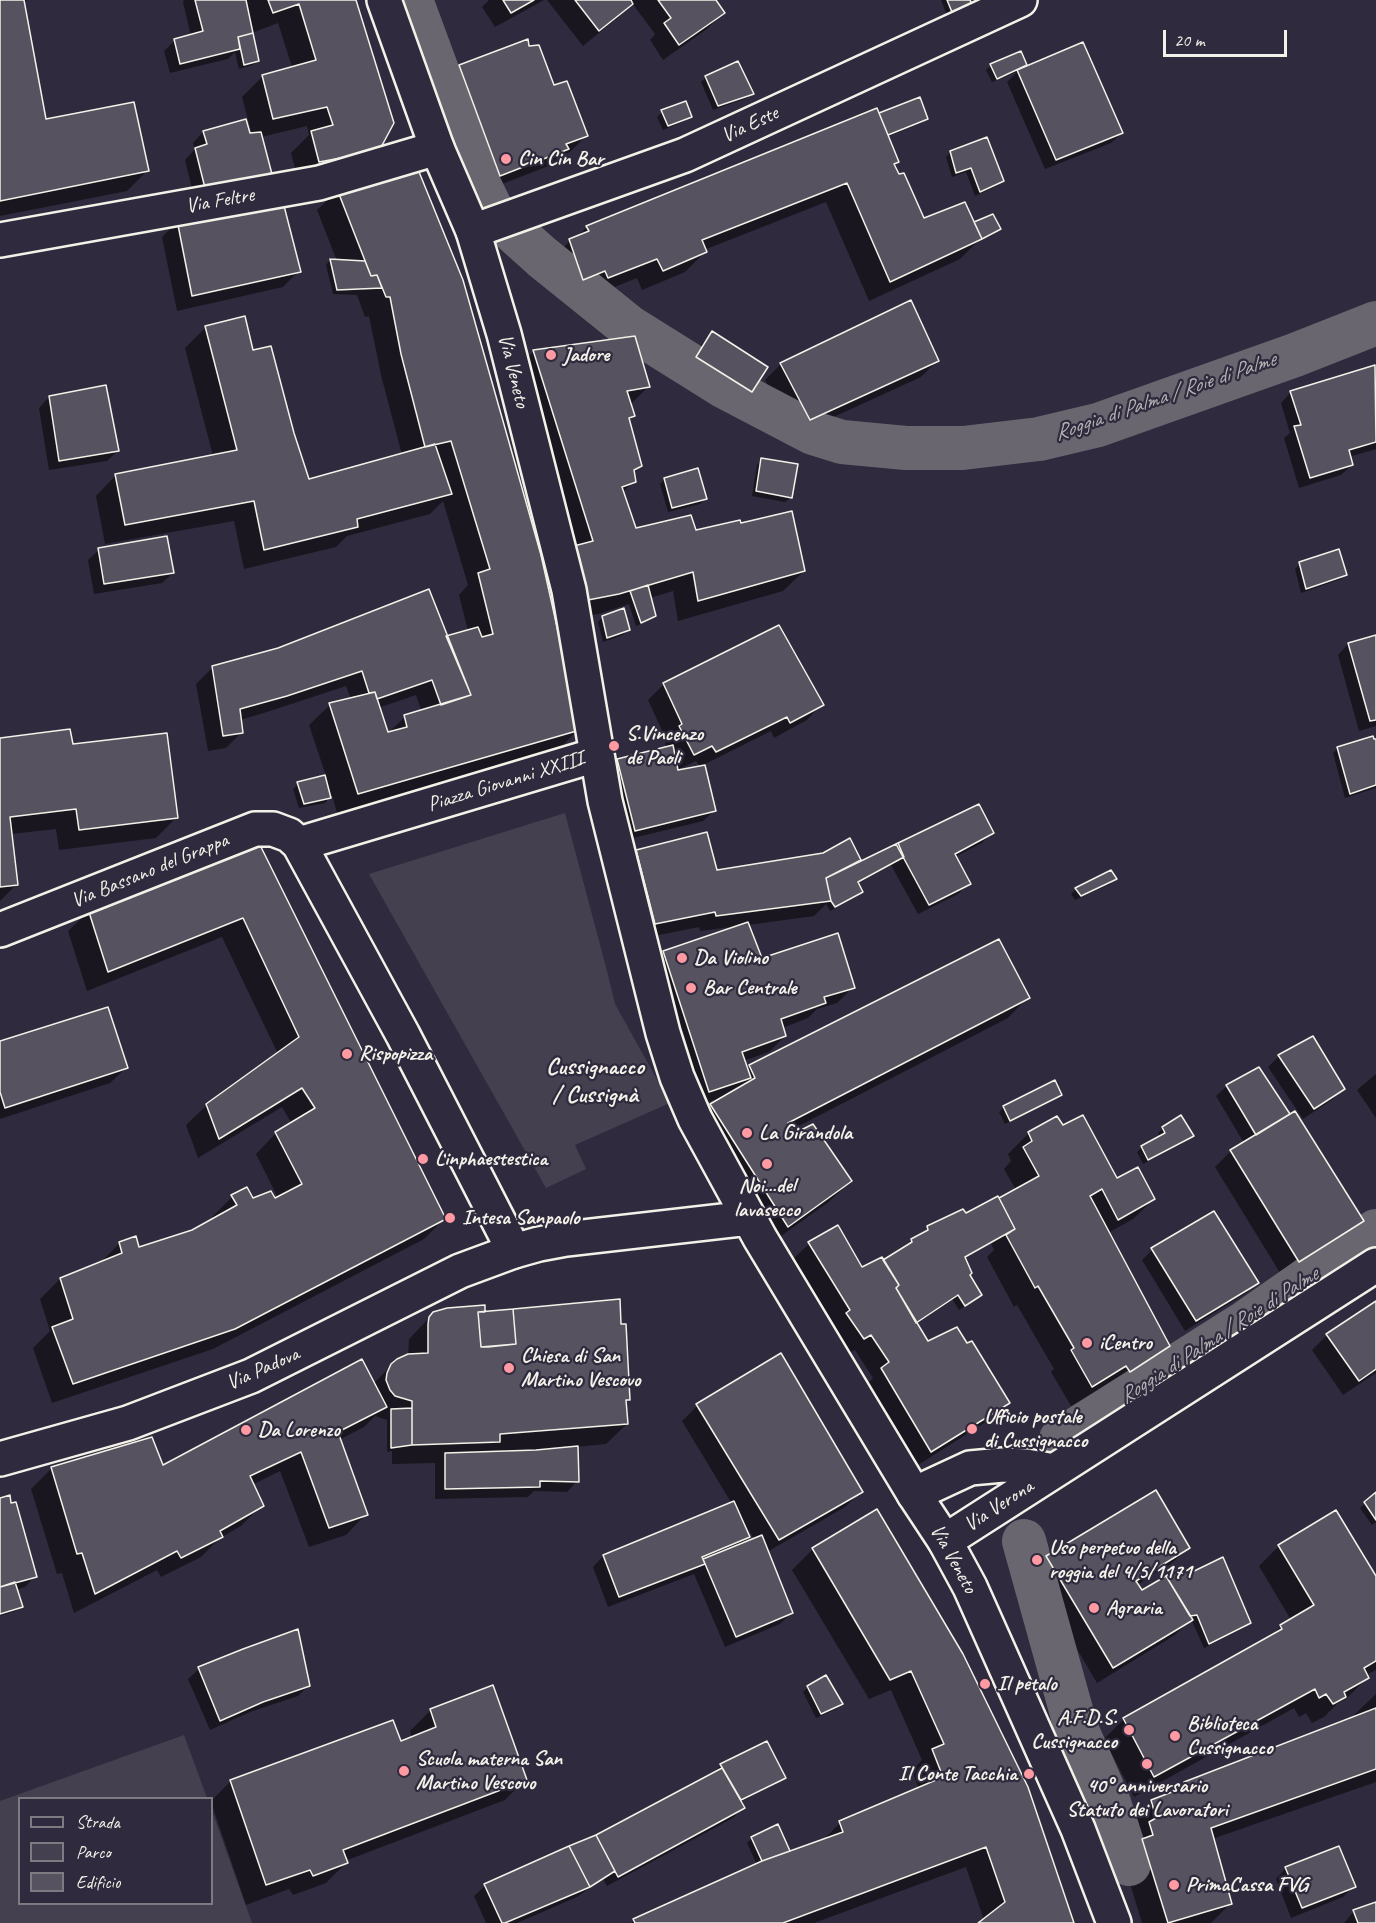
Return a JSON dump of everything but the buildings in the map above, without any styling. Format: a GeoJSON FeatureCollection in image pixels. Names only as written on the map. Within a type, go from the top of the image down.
{"type":"FeatureCollection","features":[{"type":"Feature","properties":{"kind":"street","name":"Via Veneto"},"geometry":{"type":"LineString","coordinates":[[384,0],[437,148],[479,229],[569,590],[596,755]]}},
{"type":"Feature","properties":{"kind":"street","name":"Via Este"},"geometry":{"type":"LineString","coordinates":[[479,229],[685,155],[1020,0]]}},
{"type":"Feature","properties":{"kind":"street","name":"Via Feltre"},"geometry":{"type":"LineString","coordinates":[[0,240],[319,183],[437,148]]}},
{"type":"Feature","properties":{"kind":"street","name":"Piazza Giovanni XXIII"},"geometry":{"type":"LineString","coordinates":[[299,844],[596,755],[605,801],[663,1033],[677,1077],[695,1119],[749,1218]]}},
{"type":"Feature","properties":{"kind":"street","name":"Via Bassano del Grappa"},"geometry":{"type":"LineString","coordinates":[[0,930],[255,829],[273,829],[289,835],[299,844]]}},
{"type":"Feature","properties":{"kind":"street"},"geometry":{"type":"LineString","coordinates":[[299,844],[403,1035],[514,1251],[566,1239],[749,1218]]}},
{"type":"Feature","properties":{"kind":"street","name":"Via Veneto"},"geometry":{"type":"LineString","coordinates":[[749,1218],[914,1494],[945,1541],[970,1587],[1074,1819],[1114,1923]]}},
{"type":"Feature","properties":{"kind":"street","name":"Via Padova"},"geometry":{"type":"LineString","coordinates":[[0,1459],[128,1423],[251,1376],[460,1272],[514,1251]]}},
{"type":"Feature","properties":{"kind":"street","name":"Via Verona"},"geometry":{"type":"LineString","coordinates":[[945,1541],[1376,1265]]}},
{"type":"Feature","properties":{"kind":"street","name":"Via Verona"},"geometry":{"type":"LineString","coordinates":[[914,1494],[970,1468],[1003,1465],[1054,1471]]}},
{"type":"Feature","properties":{"kind":"green space"},"geometry":{"type":"Polygon","coordinates":[[[565,813],[615,1004],[670,1103],[575,1145],[586,1169],[546,1188],[369,874],[565,813]]]}},
{"type":"Feature","properties":{"kind":"green space"},"geometry":{"type":"Polygon","coordinates":[[[184,1735],[207,1797],[18,1797],[18,1905],[213,1905],[213,1814],[252,1923],[0,1923],[0,1801],[184,1735]]]}},
{"type":"Feature","properties":{"kind":"waterway","name":"Roggia di Palma / Roie di Palme"},"geometry":{"type":"LineString","coordinates":[[411,0],[479,184],[493,213],[542,257],[629,327],[725,387],[813,433],[842,442],[906,448],[963,448],[1039,439],[1098,425],[1295,355],[1376,323]]}},
{"type":"Feature","properties":{"kind":"waterway","name":"Roggia di Palma / Roie di Palme"},"geometry":{"type":"LineString","coordinates":[[1061,1439],[1246,1322],[1376,1231]]}},
{"type":"Feature","properties":{"kind":"waterway"},"geometry":{"type":"LineString","coordinates":[[1024,1541],[1076,1728],[1109,1803],[1129,1864]]}},
{"type":"Feature","properties":{"kind":"place","name":"Cin Cin Bar"},"geometry":{"type":"Point","coordinates":[506,159]}},
{"type":"Feature","properties":{"kind":"place","name":"Jadore"},"geometry":{"type":"Point","coordinates":[551,355]}},
{"type":"Feature","properties":{"kind":"place","name":"S.Vincenzo de Paoli"},"geometry":{"type":"Point","coordinates":[614,746]}},
{"type":"Feature","properties":{"kind":"place","name":"Da Violino"},"geometry":{"type":"Point","coordinates":[682,958]}},
{"type":"Feature","properties":{"kind":"place","name":"Bar Centrale"},"geometry":{"type":"Point","coordinates":[691,988]}},
{"type":"Feature","properties":{"kind":"place","name":"Rispopizza"},"geometry":{"type":"Point","coordinates":[347,1054]}},
{"type":"Feature","properties":{"kind":"place","name":"La Girandola"},"geometry":{"type":"Point","coordinates":[747,1133]}},
{"type":"Feature","properties":{"kind":"place","name":"Linphaestestica"},"geometry":{"type":"Point","coordinates":[423,1159]}},
{"type":"Feature","properties":{"kind":"place","name":"Noi...del lavasecco"},"geometry":{"type":"Point","coordinates":[767,1164]}},
{"type":"Feature","properties":{"kind":"place","name":"Intesa Sanpaolo"},"geometry":{"type":"Point","coordinates":[450,1218]}},
{"type":"Feature","properties":{"kind":"place","name":"iCentro"},"geometry":{"type":"Point","coordinates":[1087,1343]}},
{"type":"Feature","properties":{"kind":"place","name":"Chiesa di San Martino Vescovo"},"geometry":{"type":"Point","coordinates":[509,1368]}},
{"type":"Feature","properties":{"kind":"place","name":"Ufficio postale di Cussignacco"},"geometry":{"type":"Point","coordinates":[972,1429]}},
{"type":"Feature","properties":{"kind":"place","name":"Da Lorenzo"},"geometry":{"type":"Point","coordinates":[246,1430]}},
{"type":"Feature","properties":{"kind":"place","name":"Uso perpetuo della roggia del 4/5/1171"},"geometry":{"type":"Point","coordinates":[1037,1560]}},
{"type":"Feature","properties":{"kind":"place","name":"Agraria"},"geometry":{"type":"Point","coordinates":[1094,1608]}},
{"type":"Feature","properties":{"kind":"place","name":"Il petalo"},"geometry":{"type":"Point","coordinates":[985,1684]}},
{"type":"Feature","properties":{"kind":"place","name":"A.F.D.S. Cussignacco"},"geometry":{"type":"Point","coordinates":[1129,1730]}},
{"type":"Feature","properties":{"kind":"place","name":"Biblioteca Cussignacco"},"geometry":{"type":"Point","coordinates":[1175,1736]}},
{"type":"Feature","properties":{"kind":"place","name":"40° anniversario Statuto dei Lavoratori"},"geometry":{"type":"Point","coordinates":[1147,1764]}},
{"type":"Feature","properties":{"kind":"place","name":"Scuola materna San Martino Vescovo"},"geometry":{"type":"Point","coordinates":[404,1771]}},
{"type":"Feature","properties":{"kind":"place","name":"Il Conte Tacchia"},"geometry":{"type":"Point","coordinates":[1029,1774]}},
{"type":"Feature","properties":{"kind":"place","name":"PrimaCassa FVG"},"geometry":{"type":"Point","coordinates":[1174,1885]}},
{"type":"Feature","properties":{"kind":"district","name":"Cussignacco / Cussignà"},"geometry":{"type":"Point","coordinates":[595,1082]}}]}
